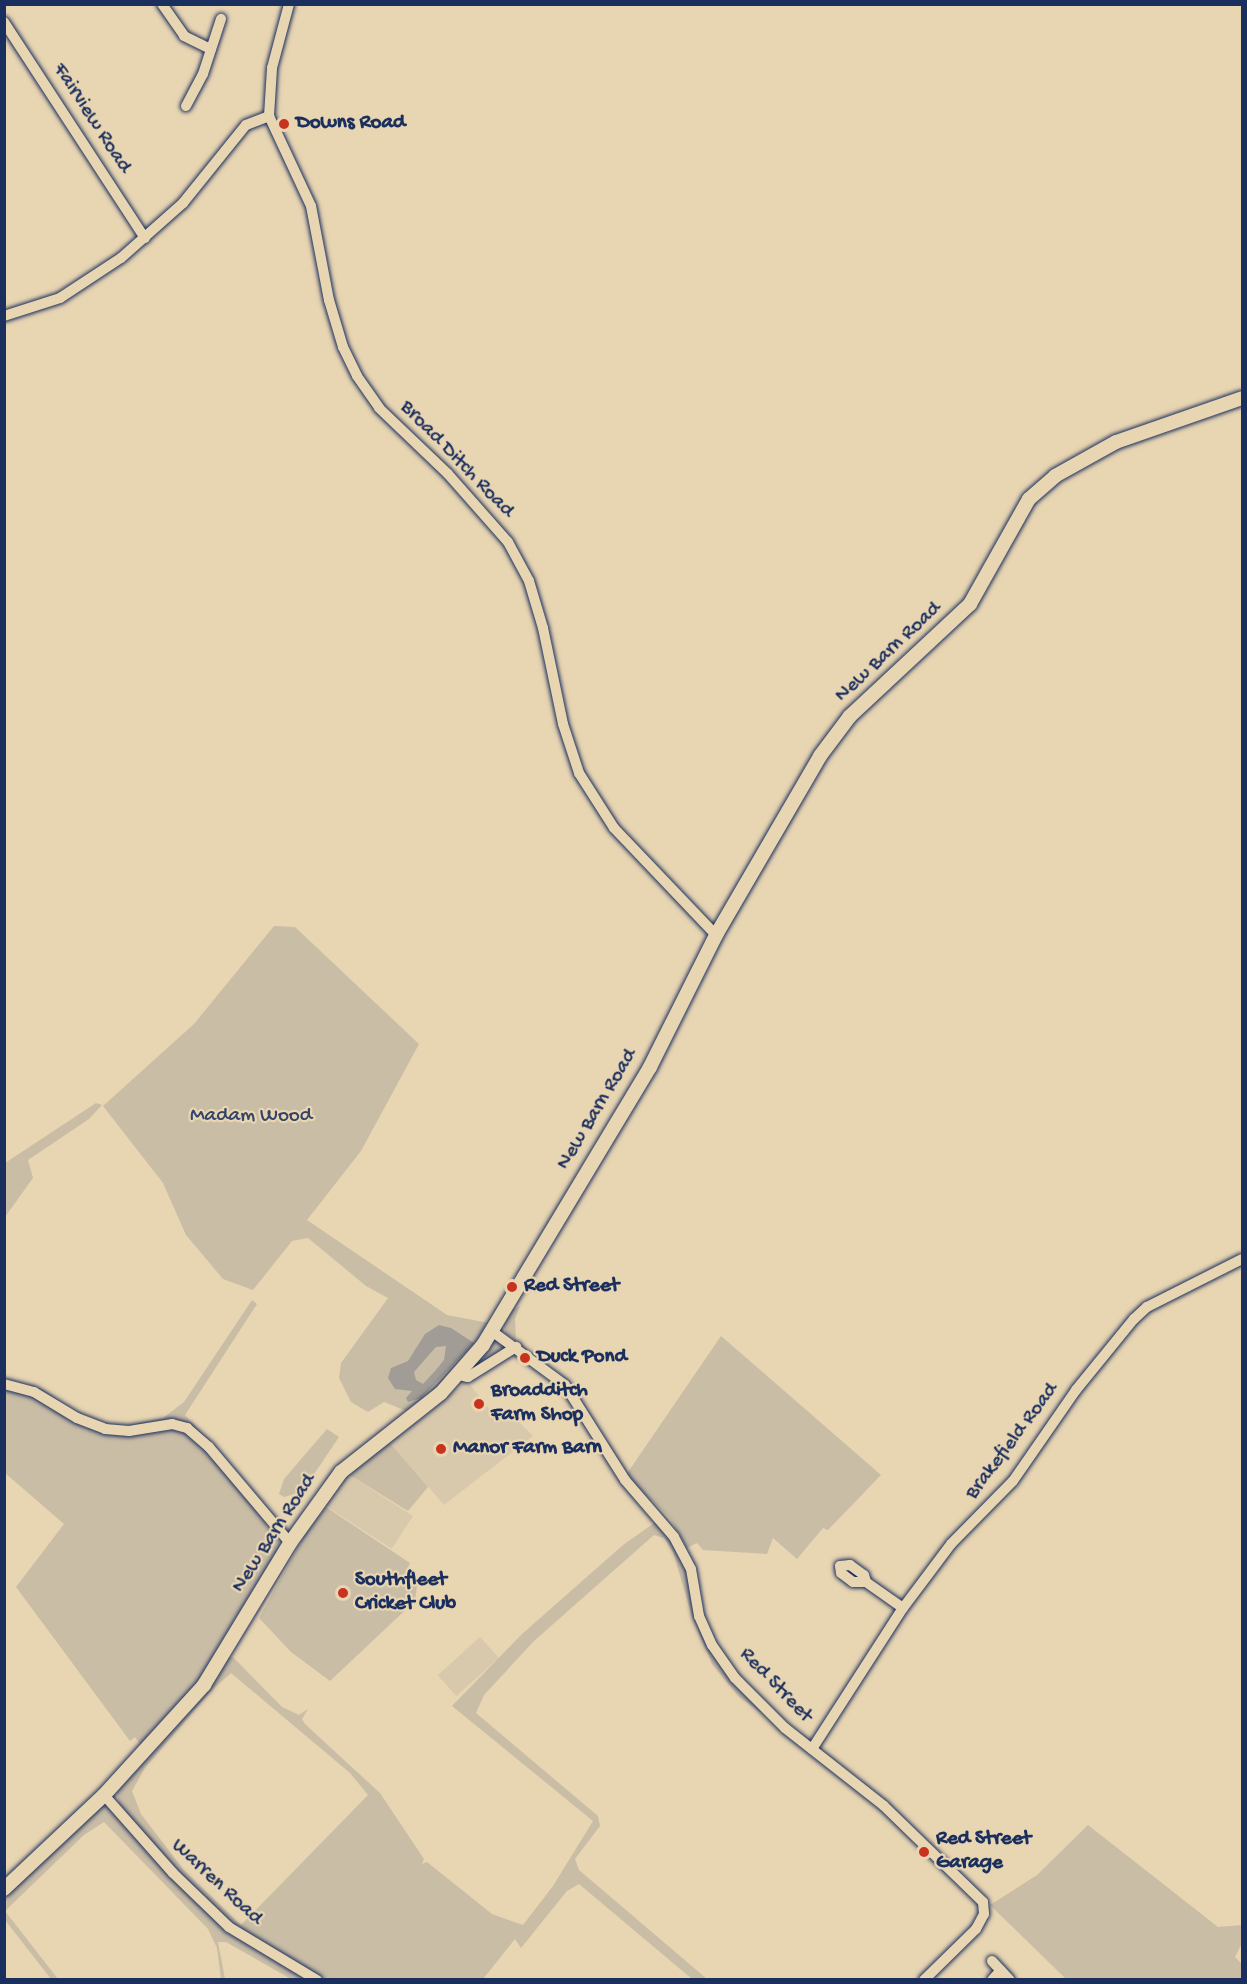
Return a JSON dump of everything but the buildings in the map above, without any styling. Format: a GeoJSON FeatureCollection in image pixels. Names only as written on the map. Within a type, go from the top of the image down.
{"type":"FeatureCollection","features":[{"type":"Feature","properties":{"kind":"street"},"geometry":{"type":"LineString","coordinates":[[162,4],[184,36],[211,50]]}},
{"type":"Feature","properties":{"kind":"street"},"geometry":{"type":"LineString","coordinates":[[4,316],[60,298],[145,238],[199,185],[246,126],[269,116],[272,68],[289,4]]}},
{"type":"Feature","properties":{"kind":"street"},"geometry":{"type":"LineString","coordinates":[[186,106],[211,50],[221,19]]}},
{"type":"Feature","properties":{"kind":"street","name":"Fairview Road"},"geometry":{"type":"LineString","coordinates":[[4,22],[145,238]]}},
{"type":"Feature","properties":{"kind":"street","name":"Broad Ditch Road"},"geometry":{"type":"LineString","coordinates":[[269,116],[311,206],[328,300],[343,347],[357,376],[379,408],[448,474],[508,542],[535,600],[563,724],[579,773],[614,828],[716,934]]}},
{"type":"Feature","properties":{"kind":"street","name":"New Barn Road"},"geometry":{"type":"LineString","coordinates":[[4,1889],[104,1795],[214,1671],[290,1543],[347,1465],[459,1375],[493,1332],[654,1059],[716,934],[820,756],[850,716],[970,604],[1029,499],[1055,476],[1116,442],[1242,398]]}},
{"type":"Feature","properties":{"kind":"street","name":"Brakefield Road"},"geometry":{"type":"LineString","coordinates":[[812,1749],[903,1608],[951,1544],[1013,1481],[1076,1390],[1134,1319],[1147,1307],[1242,1259]]}},
{"type":"Feature","properties":{"kind":"street","name":"Red Street"},"geometry":{"type":"LineString","coordinates":[[493,1332],[553,1373],[571,1392],[625,1480],[674,1537],[691,1569],[699,1616],[712,1645],[733,1676],[773,1718],[884,1806],[985,1904],[976,1929],[924,1980]]}},
{"type":"Feature","properties":{"kind":"street"},"geometry":{"type":"LineString","coordinates":[[459,1375],[468,1377],[516,1347]]}},
{"type":"Feature","properties":{"kind":"street"},"geometry":{"type":"LineString","coordinates":[[4,1384],[34,1392],[77,1418],[105,1429],[129,1431],[172,1424],[187,1428],[209,1447],[290,1543]]}},
{"type":"Feature","properties":{"kind":"street"},"geometry":{"type":"LineString","coordinates":[[866,1582],[903,1608]]}},
{"type":"Feature","properties":{"kind":"street","name":"Warren Road"},"geometry":{"type":"LineString","coordinates":[[104,1795],[173,1874],[229,1927],[317,1980]]}},
{"type":"Feature","properties":{"kind":"street"},"geometry":{"type":"LineString","coordinates":[[992,1962],[1010,1980]]}},
{"type":"Feature","properties":{"kind":"street"},"geometry":{"type":"LineString","coordinates":[[992,1980],[1001,1970]]}},
{"type":"Feature","properties":{"kind":"shaded area"},"geometry":{"type":"Polygon","coordinates":[[[439,1325],[451,1328],[474,1343],[421,1398],[408,1402],[406,1398],[412,1391],[395,1389],[388,1378],[391,1368],[408,1361],[425,1334],[439,1325]],[[446,1346],[436,1347],[414,1372],[416,1380],[423,1384],[444,1360],[446,1346]]]}},
{"type":"Feature","properties":{"kind":"shaded area"},"geometry":{"type":"Polygon","coordinates":[[[467,1381],[496,1417],[518,1421],[533,1436],[444,1505],[390,1443],[467,1381]]]}},
{"type":"Feature","properties":{"kind":"shaded area"},"geometry":{"type":"Polygon","coordinates":[[[345,1472],[413,1516],[392,1549],[324,1505],[345,1472]]]}},
{"type":"Feature","properties":{"kind":"shaded area"},"geometry":{"type":"Polygon","coordinates":[[[480,1637],[499,1658],[456,1696],[438,1675],[480,1637]]]}},
{"type":"Feature","properties":{"kind":"green space","name":"Madam Wood"},"geometry":{"type":"Polygon","coordinates":[[[274,926],[295,927],[419,1044],[361,1151],[307,1220],[447,1315],[489,1323],[456,1369],[409,1412],[384,1402],[368,1412],[351,1402],[339,1378],[341,1363],[388,1298],[366,1286],[308,1238],[292,1241],[253,1290],[223,1279],[186,1235],[163,1183],[103,1106],[194,1024],[274,926]]]}},
{"type":"Feature","properties":{"kind":"green space"},"geometry":{"type":"Polygon","coordinates":[[[96,1103],[102,1105],[89,1119],[28,1160],[33,1178],[5,1217],[5,1163],[96,1103]]]}},
{"type":"Feature","properties":{"kind":"green space"},"geometry":{"type":"Polygon","coordinates":[[[252,1300],[257,1304],[185,1415],[211,1443],[174,1421],[125,1430],[96,1425],[67,1411],[42,1393],[5,1383],[43,1389],[81,1417],[115,1428],[163,1418],[184,1402],[252,1300]]]}},
{"type":"Feature","properties":{"kind":"green space"},"geometry":{"type":"Polygon","coordinates":[[[520,1306],[515,1319],[516,1340],[506,1334],[504,1326],[511,1311],[520,1306]]]}},
{"type":"Feature","properties":{"kind":"green space"},"geometry":{"type":"Polygon","coordinates":[[[721,1336],[881,1475],[828,1530],[823,1528],[797,1559],[773,1538],[767,1554],[703,1550],[697,1543],[687,1548],[670,1518],[626,1475],[721,1336]]]}},
{"type":"Feature","properties":{"kind":"green space"},"geometry":{"type":"Polygon","coordinates":[[[499,1341],[508,1348],[467,1373],[492,1342],[499,1341]]]}},
{"type":"Feature","properties":{"kind":"green space"},"geometry":{"type":"Polygon","coordinates":[[[5,1386],[21,1390],[99,1428],[162,1427],[188,1431],[245,1494],[281,1546],[205,1678],[143,1748],[135,1737],[130,1741],[16,1587],[64,1524],[5,1473],[5,1386]]]}},
{"type":"Feature","properties":{"kind":"green space"},"geometry":{"type":"Polygon","coordinates":[[[327,1429],[339,1437],[302,1492],[284,1497],[279,1494],[284,1479],[327,1429]]]}},
{"type":"Feature","properties":{"kind":"green space"},"geometry":{"type":"Polygon","coordinates":[[[390,1443],[428,1487],[408,1511],[345,1472],[390,1443]]]}},
{"type":"Feature","properties":{"kind":"green space","name":"Southfleet Cricket Club"},"geometry":{"type":"Polygon","coordinates":[[[326,1507],[410,1563],[405,1573],[417,1586],[415,1601],[330,1681],[291,1652],[259,1618],[306,1533],[326,1507]]]}},
{"type":"Feature","properties":{"kind":"green space"},"geometry":{"type":"Polygon","coordinates":[[[657,1521],[679,1544],[703,1630],[762,1710],[760,1712],[739,1697],[712,1664],[692,1616],[673,1552],[664,1538],[654,1535],[534,1641],[484,1695],[476,1713],[598,1816],[600,1826],[575,1859],[579,1870],[707,1979],[692,1979],[579,1884],[567,1891],[521,1948],[515,1939],[483,1979],[322,1979],[218,1915],[120,1808],[116,1789],[228,1657],[233,1657],[282,1707],[299,1715],[308,1709],[302,1719],[305,1724],[380,1793],[424,1859],[422,1864],[427,1862],[492,1914],[523,1925],[553,1886],[593,1821],[452,1706],[522,1634],[623,1545],[657,1521]],[[231,1673],[212,1690],[145,1768],[132,1791],[141,1814],[184,1870],[241,1925],[368,1795],[350,1773],[231,1673]]]}},
{"type":"Feature","properties":{"kind":"green space"},"geometry":{"type":"Polygon","coordinates":[[[99,1806],[107,1806],[229,1930],[312,1979],[291,1979],[226,1942],[218,1942],[225,1979],[221,1979],[217,1948],[208,1929],[104,1822],[84,1835],[5,1911],[5,1893],[99,1806]]]}},
{"type":"Feature","properties":{"kind":"green space"},"geometry":{"type":"Polygon","coordinates":[[[1088,1825],[1218,1927],[1242,1925],[1242,1943],[1235,1957],[1242,1964],[1242,1979],[1066,1979],[990,1905],[1037,1875],[1088,1825]]]}},
{"type":"Feature","properties":{"kind":"green space"},"geometry":{"type":"Polygon","coordinates":[[[5,1911],[58,1979],[51,1979],[5,1920],[5,1911]]]}},
{"type":"Feature","properties":{"kind":"place","name":"Downs Road"},"geometry":{"type":"Point","coordinates":[284,124]}},
{"type":"Feature","properties":{"kind":"place","name":"Red Street"},"geometry":{"type":"Point","coordinates":[512,1287]}},
{"type":"Feature","properties":{"kind":"place","name":"Duck Pond"},"geometry":{"type":"Point","coordinates":[525,1358]}},
{"type":"Feature","properties":{"kind":"place","name":"Broadditch Farm Shop"},"geometry":{"type":"Point","coordinates":[479,1404]}},
{"type":"Feature","properties":{"kind":"place","name":"Manor Farm Barn"},"geometry":{"type":"Point","coordinates":[441,1449]}},
{"type":"Feature","properties":{"kind":"place","name":"Southfleet Cricket Club"},"geometry":{"type":"Point","coordinates":[343,1593]}},
{"type":"Feature","properties":{"kind":"place","name":"Red Street Garage"},"geometry":{"type":"Point","coordinates":[924,1852]}}]}
